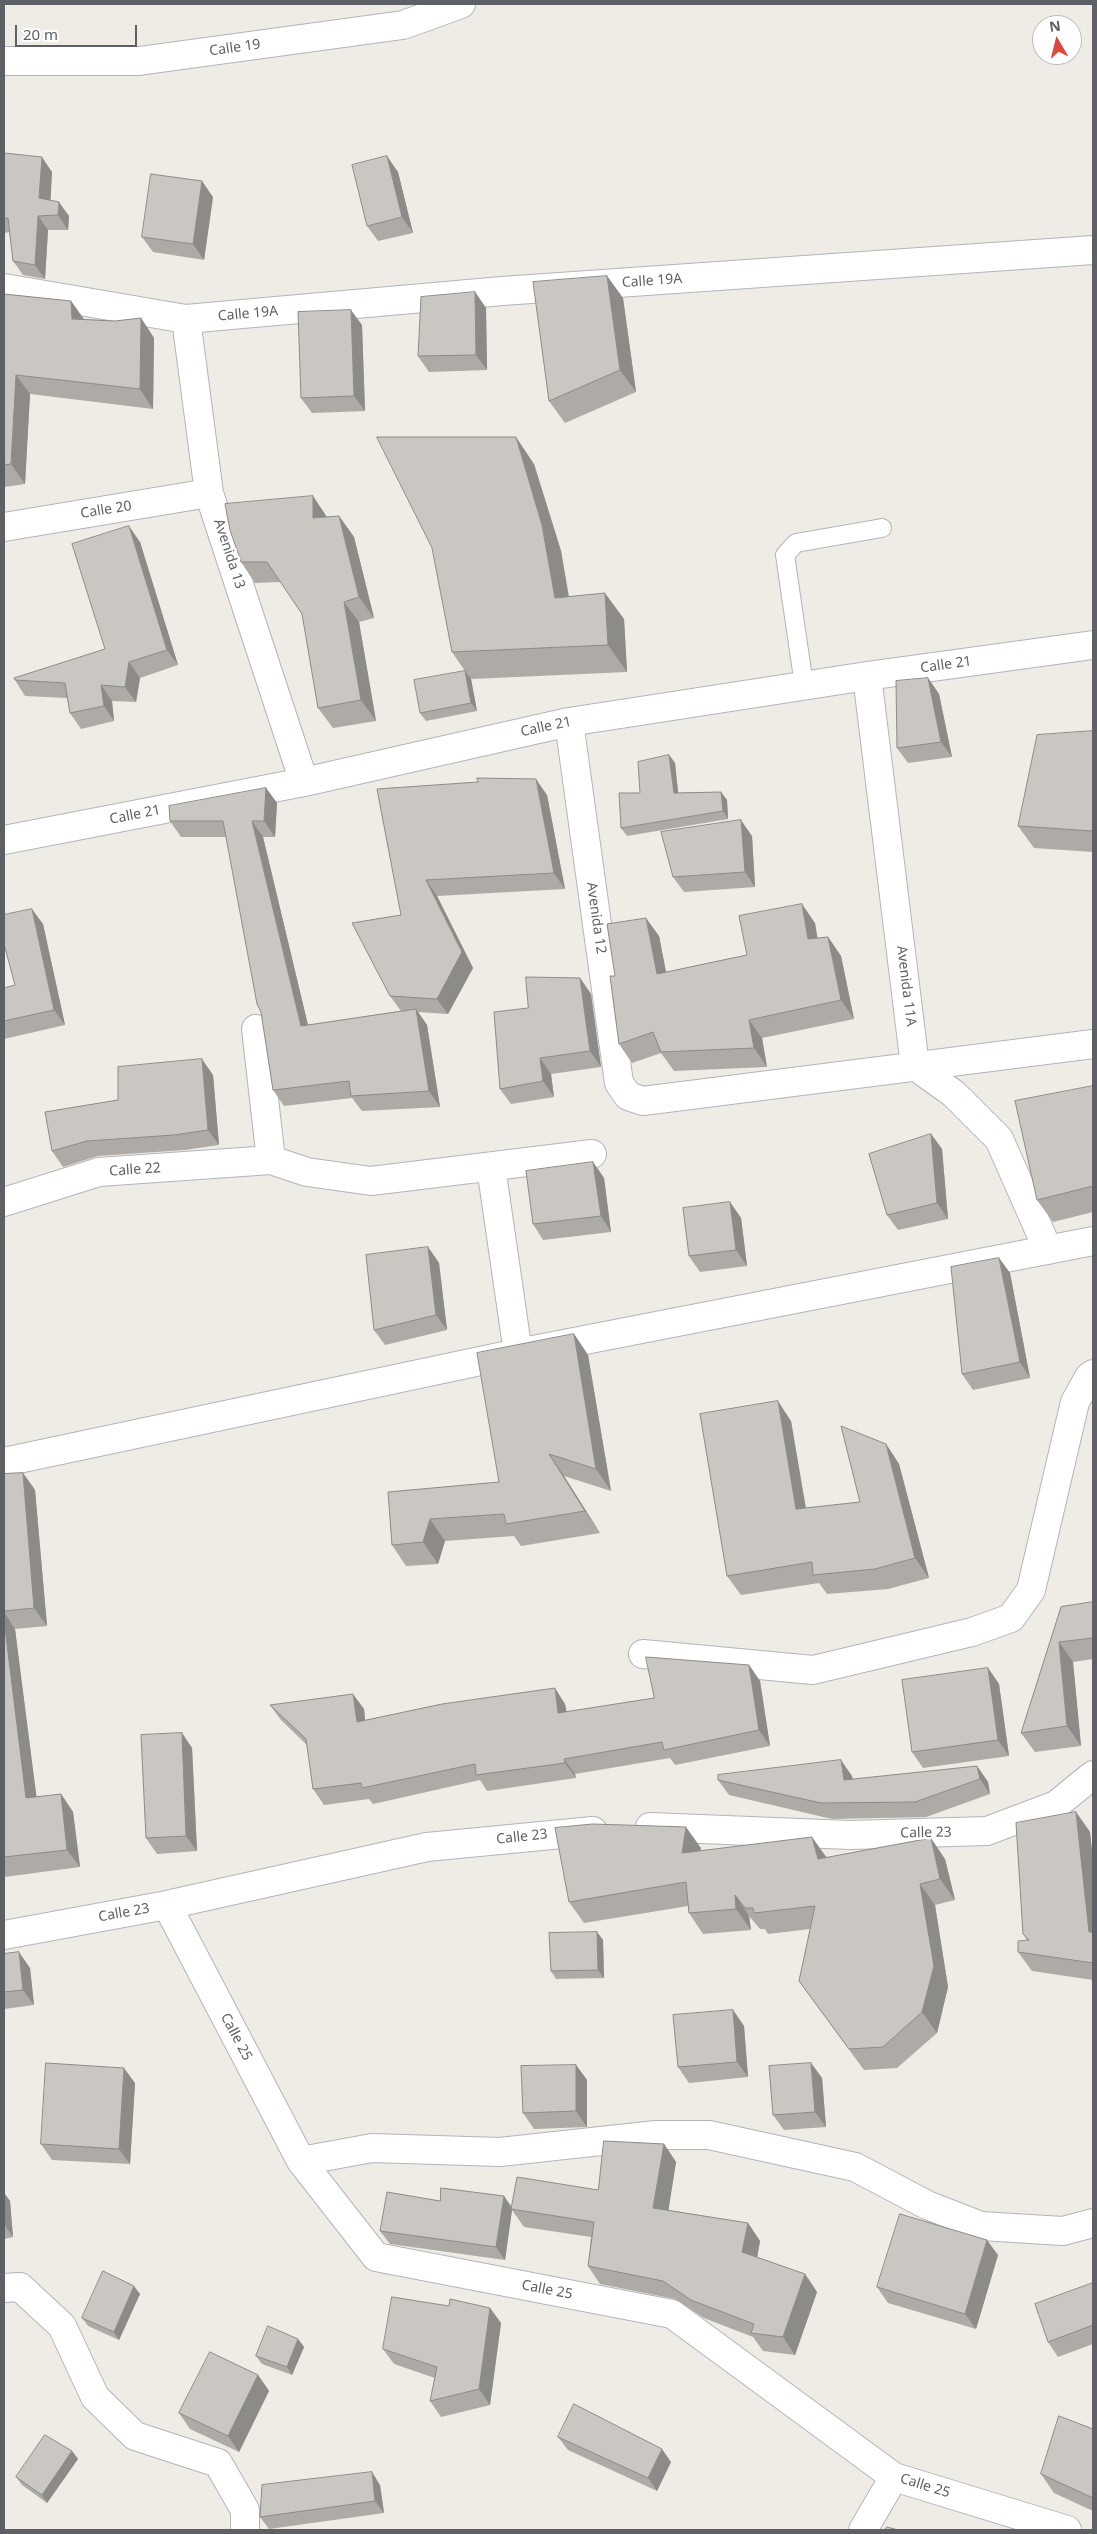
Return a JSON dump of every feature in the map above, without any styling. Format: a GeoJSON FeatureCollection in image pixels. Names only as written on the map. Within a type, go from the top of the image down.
{"type":"FeatureCollection","features":[{"type":"Feature","properties":{"kind":"street","name":"Calle 19"},"geometry":{"type":"LineString","coordinates":[[4,61],[139,61],[403,25],[461,4]]}},
{"type":"Feature","properties":{"kind":"street","name":"Calle 19A"},"geometry":{"type":"LineString","coordinates":[[4,288],[186,319],[502,291],[1093,250]]}},
{"type":"Feature","properties":{"kind":"street","name":"Avenida 13"},"geometry":{"type":"LineString","coordinates":[[186,319],[209,493],[304,782]]}},
{"type":"Feature","properties":{"kind":"street","name":"Calle 20"},"geometry":{"type":"LineString","coordinates":[[4,527],[209,493]]}},
{"type":"Feature","properties":{"kind":"street","name":"Calle 21"},"geometry":{"type":"LineString","coordinates":[[4,840],[304,782],[568,722],[804,685],[1093,645]]}},
{"type":"Feature","properties":{"kind":"street","name":"Avenida 11A"},"geometry":{"type":"LineString","coordinates":[[867,676],[916,1066]]}},
{"type":"Feature","properties":{"kind":"street","name":"Avenida 12"},"geometry":{"type":"LineString","coordinates":[[568,722],[619,1083],[628,1096],[643,1101],[916,1066]]}},
{"type":"Feature","properties":{"kind":"street"},"geometry":{"type":"LineString","coordinates":[[256,1029],[271,1160],[307,1172],[371,1181],[592,1154]]}},
{"type":"Feature","properties":{"kind":"street"},"geometry":{"type":"LineString","coordinates":[[916,1066],[1093,1044]]}},
{"type":"Feature","properties":{"kind":"street"},"geometry":{"type":"LineString","coordinates":[[916,1066],[954,1094],[999,1139],[1048,1250]]}},
{"type":"Feature","properties":{"kind":"street","name":"Calle 22"},"geometry":{"type":"LineString","coordinates":[[4,1202],[99,1172],[271,1160]]}},
{"type":"Feature","properties":{"kind":"street"},"geometry":{"type":"LineString","coordinates":[[491,1167],[518,1353]]}},
{"type":"Feature","properties":{"kind":"street"},"geometry":{"type":"LineString","coordinates":[[4,1462],[518,1353],[1093,1241]]}},
{"type":"Feature","properties":{"kind":"street"},"geometry":{"type":"LineString","coordinates":[[643,1654],[813,1670],[972,1632],[1011,1618],[1031,1590],[1075,1402],[1088,1377],[1093,1374]]}},
{"type":"Feature","properties":{"kind":"street","name":"Calle 23"},"geometry":{"type":"LineString","coordinates":[[4,1935],[166,1905],[427,1847],[632,1827],[850,1835],[987,1831],[1056,1805],[1093,1775]]}},
{"type":"Feature","properties":{"kind":"street","name":"Calle 25"},"geometry":{"type":"LineString","coordinates":[[166,1905],[301,2161],[376,2257],[672,2314],[894,2477],[1067,2530]]}},
{"type":"Feature","properties":{"kind":"street"},"geometry":{"type":"LineString","coordinates":[[301,2161],[372,2148],[500,2152],[656,2135],[709,2135],[854,2167],[927,2205],[981,2226],[1063,2231],[1093,2223]]}},
{"type":"Feature","properties":{"kind":"street"},"geometry":{"type":"LineString","coordinates":[[4,2288],[20,2287],[62,2326],[95,2397],[135,2436],[218,2463],[245,2510],[245,2530]]}},
{"type":"Feature","properties":{"kind":"street"},"geometry":{"type":"LineString","coordinates":[[863,2530],[894,2477]]}},
{"type":"Feature","properties":{"kind":"lane"},"geometry":{"type":"LineString","coordinates":[[804,685],[785,555],[796,543],[882,528]]}},
{"type":"Feature","properties":{"kind":"building"},"geometry":{"type":"Polygon","coordinates":[[[4,153],[42,157],[39,198],[59,202],[58,215],[38,216],[35,265],[13,261],[8,218],[4,218],[4,153]]]}},
{"type":"Feature","properties":{"kind":"building"},"geometry":{"type":"Polygon","coordinates":[[[387,156],[402,217],[367,226],[352,165],[387,156]]]}},
{"type":"Feature","properties":{"kind":"building"},"geometry":{"type":"Polygon","coordinates":[[[151,174],[202,181],[193,244],[142,237],[151,174]]]}},
{"type":"Feature","properties":{"kind":"building"},"geometry":{"type":"Polygon","coordinates":[[[607,276],[620,370],[549,401],[533,282],[607,276]]]}},
{"type":"Feature","properties":{"kind":"building"},"geometry":{"type":"Polygon","coordinates":[[[475,292],[476,355],[418,356],[421,297],[475,292]]]}},
{"type":"Feature","properties":{"kind":"building"},"geometry":{"type":"Polygon","coordinates":[[[4,294],[71,301],[72,319],[115,321],[141,318],[140,389],[16,375],[11,464],[4,465],[4,294]]]}},
{"type":"Feature","properties":{"kind":"building"},"geometry":{"type":"Polygon","coordinates":[[[351,310],[354,396],[301,398],[298,312],[351,310]]]}},
{"type":"Feature","properties":{"kind":"building"},"geometry":{"type":"Polygon","coordinates":[[[377,437],[516,437],[542,525],[555,598],[605,593],[608,645],[452,652],[432,548],[377,437]]]}},
{"type":"Feature","properties":{"kind":"building"},"geometry":{"type":"Polygon","coordinates":[[[313,496],[313,518],[339,516],[359,597],[344,602],[361,700],[318,708],[302,614],[267,562],[241,562],[230,530],[225,504],[313,496]]]}},
{"type":"Feature","properties":{"kind":"building"},"geometry":{"type":"Polygon","coordinates":[[[129,526],[167,650],[129,662],[125,687],[101,685],[104,706],[70,713],[65,683],[15,680],[14,678],[105,649],[72,544],[129,526]]]}},
{"type":"Feature","properties":{"kind":"building"},"geometry":{"type":"Polygon","coordinates":[[[465,671],[471,703],[420,713],[414,680],[465,671]]]}},
{"type":"Feature","properties":{"kind":"building"},"geometry":{"type":"Polygon","coordinates":[[[928,678],[941,742],[897,748],[896,681],[928,678]]]}},
{"type":"Feature","properties":{"kind":"building"},"geometry":{"type":"Polygon","coordinates":[[[1093,731],[1093,831],[1018,826],[1037,735],[1093,731]]]}},
{"type":"Feature","properties":{"kind":"building"},"geometry":{"type":"Polygon","coordinates":[[[669,755],[674,793],[721,792],[723,811],[621,828],[619,793],[640,793],[638,762],[669,755]]]}},
{"type":"Feature","properties":{"kind":"building"},"geometry":{"type":"Polygon","coordinates":[[[477,778],[536,779],[554,873],[426,880],[462,952],[437,999],[390,996],[352,923],[401,915],[377,789],[478,782],[477,778]]]}},
{"type":"Feature","properties":{"kind":"building"},"geometry":{"type":"Polygon","coordinates":[[[266,788],[264,821],[252,821],[301,1026],[416,1009],[429,1091],[351,1096],[349,1081],[273,1090],[261,1012],[257,1004],[223,821],[170,821],[169,806],[266,788]]]}},
{"type":"Feature","properties":{"kind":"building"},"geometry":{"type":"Polygon","coordinates":[[[741,820],[745,872],[673,877],[661,832],[741,820]]]}},
{"type":"Feature","properties":{"kind":"building"},"geometry":{"type":"Polygon","coordinates":[[[802,904],[808,939],[828,937],[841,1000],[749,1020],[754,1048],[661,1052],[653,1032],[619,1044],[610,976],[615,976],[607,924],[646,918],[657,974],[747,955],[739,916],[802,904]]]}},
{"type":"Feature","properties":{"kind":"building"},"geometry":{"type":"Polygon","coordinates":[[[32,909],[54,1010],[4,1021],[4,988],[15,985],[4,944],[4,915],[32,909]]]}},
{"type":"Feature","properties":{"kind":"building"},"geometry":{"type":"Polygon","coordinates":[[[526,977],[580,978],[590,1051],[540,1058],[543,1081],[500,1089],[494,1012],[528,1008],[526,977]]]}},
{"type":"Feature","properties":{"kind":"building"},"geometry":{"type":"Polygon","coordinates":[[[202,1059],[208,1130],[174,1135],[87,1141],[52,1151],[45,1112],[118,1100],[118,1067],[202,1059]]]}},
{"type":"Feature","properties":{"kind":"building"},"geometry":{"type":"Polygon","coordinates":[[[1093,1086],[1093,1186],[1037,1200],[1015,1101],[1093,1086]]]}},
{"type":"Feature","properties":{"kind":"building"},"geometry":{"type":"Polygon","coordinates":[[[931,1134],[937,1203],[887,1215],[869,1154],[931,1134]]]}},
{"type":"Feature","properties":{"kind":"building"},"geometry":{"type":"Polygon","coordinates":[[[593,1162],[601,1216],[533,1224],[526,1171],[593,1162]]]}},
{"type":"Feature","properties":{"kind":"building"},"geometry":{"type":"Polygon","coordinates":[[[730,1202],[736,1250],[689,1256],[683,1208],[730,1202]]]}},
{"type":"Feature","properties":{"kind":"building"},"geometry":{"type":"Polygon","coordinates":[[[428,1247],[436,1315],[374,1330],[366,1255],[428,1247]]]}},
{"type":"Feature","properties":{"kind":"building"},"geometry":{"type":"Polygon","coordinates":[[[999,1258],[1020,1362],[962,1374],[951,1267],[999,1258]]]}},
{"type":"Feature","properties":{"kind":"building"},"geometry":{"type":"Polygon","coordinates":[[[574,1334],[596,1469],[549,1454],[585,1511],[506,1524],[504,1514],[430,1519],[423,1542],[392,1545],[388,1492],[499,1482],[477,1353],[574,1334]]]}},
{"type":"Feature","properties":{"kind":"building"},"geometry":{"type":"Polygon","coordinates":[[[778,1401],[796,1509],[860,1502],[841,1426],[886,1444],[915,1558],[875,1569],[813,1575],[812,1562],[727,1576],[700,1414],[778,1401]]]}},
{"type":"Feature","properties":{"kind":"building"},"geometry":{"type":"Polygon","coordinates":[[[23,1473],[34,1608],[4,1611],[4,1474],[23,1473]]]}},
{"type":"Feature","properties":{"kind":"building"},"geometry":{"type":"Polygon","coordinates":[[[1093,1602],[1093,1638],[1059,1642],[1067,1726],[1021,1733],[1061,1607],[1093,1602]]]}},
{"type":"Feature","properties":{"kind":"building"},"geometry":{"type":"Polygon","coordinates":[[[4,1620],[26,1798],[61,1794],[67,1850],[4,1857],[4,1620]]]}},
{"type":"Feature","properties":{"kind":"building"},"geometry":{"type":"Polygon","coordinates":[[[646,1657],[749,1665],[759,1730],[664,1750],[662,1742],[564,1759],[565,1763],[476,1775],[475,1764],[362,1788],[361,1783],[313,1789],[306,1739],[270,1705],[353,1694],[357,1722],[442,1704],[555,1688],[558,1713],[654,1698],[646,1657]]]}},
{"type":"Feature","properties":{"kind":"building"},"geometry":{"type":"Polygon","coordinates":[[[988,1668],[998,1740],[912,1752],[902,1680],[988,1668]]]}},
{"type":"Feature","properties":{"kind":"building"},"geometry":{"type":"Polygon","coordinates":[[[182,1733],[186,1836],[146,1838],[141,1735],[182,1733]]]}},
{"type":"Feature","properties":{"kind":"building"},"geometry":{"type":"Polygon","coordinates":[[[841,1760],[844,1780],[977,1766],[980,1779],[915,1802],[821,1803],[718,1780],[718,1775],[841,1760]]]}},
{"type":"Feature","properties":{"kind":"building"},"geometry":{"type":"Polygon","coordinates":[[[1076,1812],[1089,1932],[1093,1932],[1093,1963],[1018,1952],[1018,1941],[1029,1940],[1023,1934],[1016,1823],[1076,1812]]]}},
{"type":"Feature","properties":{"kind":"building"},"geometry":{"type":"Polygon","coordinates":[[[593,1824],[686,1827],[682,1853],[812,1837],[818,1859],[931,1838],[940,1879],[920,1884],[934,1966],[922,2012],[883,2047],[849,2049],[799,1981],[815,1906],[754,1913],[753,1908],[745,1908],[735,1895],[736,1909],[689,1913],[686,1882],[569,1902],[555,1828],[593,1824]]]}},
{"type":"Feature","properties":{"kind":"building"},"geometry":{"type":"Polygon","coordinates":[[[597,1932],[598,1970],[551,1971],[549,1933],[597,1932]]]}},
{"type":"Feature","properties":{"kind":"building"},"geometry":{"type":"Polygon","coordinates":[[[19,1952],[23,1990],[4,1992],[4,1954],[19,1952]]]}},
{"type":"Feature","properties":{"kind":"building"},"geometry":{"type":"Polygon","coordinates":[[[733,2010],[737,2062],[678,2067],[673,2015],[733,2010]]]}},
{"type":"Feature","properties":{"kind":"building"},"geometry":{"type":"Polygon","coordinates":[[[46,2063],[124,2068],[119,2149],[41,2144],[46,2063]]]}},
{"type":"Feature","properties":{"kind":"building"},"geometry":{"type":"Polygon","coordinates":[[[811,2063],[815,2112],[773,2115],[769,2066],[811,2063]]]}},
{"type":"Feature","properties":{"kind":"building"},"geometry":{"type":"Polygon","coordinates":[[[576,2065],[576,2111],[523,2113],[521,2066],[576,2065]]]}},
{"type":"Feature","properties":{"kind":"building"},"geometry":{"type":"Polygon","coordinates":[[[604,2141],[664,2144],[653,2208],[748,2223],[742,2252],[805,2274],[783,2337],[751,2333],[754,2324],[691,2300],[663,2281],[588,2266],[594,2222],[511,2209],[517,2177],[598,2190],[604,2141]]]}},
{"type":"Feature","properties":{"kind":"building"},"geometry":{"type":"Polygon","coordinates":[[[441,2188],[504,2196],[496,2247],[380,2231],[387,2192],[440,2201],[441,2188]]]}},
{"type":"Feature","properties":{"kind":"building"},"geometry":{"type":"Polygon","coordinates":[[[900,2214],[987,2240],[965,2314],[877,2287],[900,2214]]]}},
{"type":"Feature","properties":{"kind":"building"},"geometry":{"type":"Polygon","coordinates":[[[103,2271],[134,2286],[114,2332],[82,2318],[103,2271]]]}},
{"type":"Feature","properties":{"kind":"building"},"geometry":{"type":"Polygon","coordinates":[[[1093,2283],[1093,2325],[1048,2342],[1035,2304],[1093,2283]]]}},
{"type":"Feature","properties":{"kind":"building"},"geometry":{"type":"Polygon","coordinates":[[[392,2297],[449,2306],[450,2299],[490,2308],[479,2389],[430,2401],[437,2367],[383,2349],[392,2297]]]}},
{"type":"Feature","properties":{"kind":"building"},"geometry":{"type":"Polygon","coordinates":[[[268,2326],[298,2339],[287,2367],[256,2356],[268,2326]]]}},
{"type":"Feature","properties":{"kind":"building"},"geometry":{"type":"Polygon","coordinates":[[[210,2352],[258,2375],[228,2436],[179,2413],[210,2352]]]}},
{"type":"Feature","properties":{"kind":"building"},"geometry":{"type":"Polygon","coordinates":[[[574,2404],[662,2449],[648,2478],[558,2437],[574,2404]]]}},
{"type":"Feature","properties":{"kind":"building"},"geometry":{"type":"Polygon","coordinates":[[[1059,2416],[1093,2429],[1093,2498],[1041,2474],[1059,2416]]]}},
{"type":"Feature","properties":{"kind":"building"},"geometry":{"type":"Polygon","coordinates":[[[45,2435],[72,2451],[42,2495],[16,2477],[45,2435]]]}},
{"type":"Feature","properties":{"kind":"building"},"geometry":{"type":"Polygon","coordinates":[[[372,2472],[375,2501],[260,2517],[262,2485],[372,2472]]]}},
{"type":"Feature","properties":{"kind":"building"},"geometry":{"type":"Polygon","coordinates":[[[887,2527],[898,2530],[885,2530],[887,2527]]]}}]}
